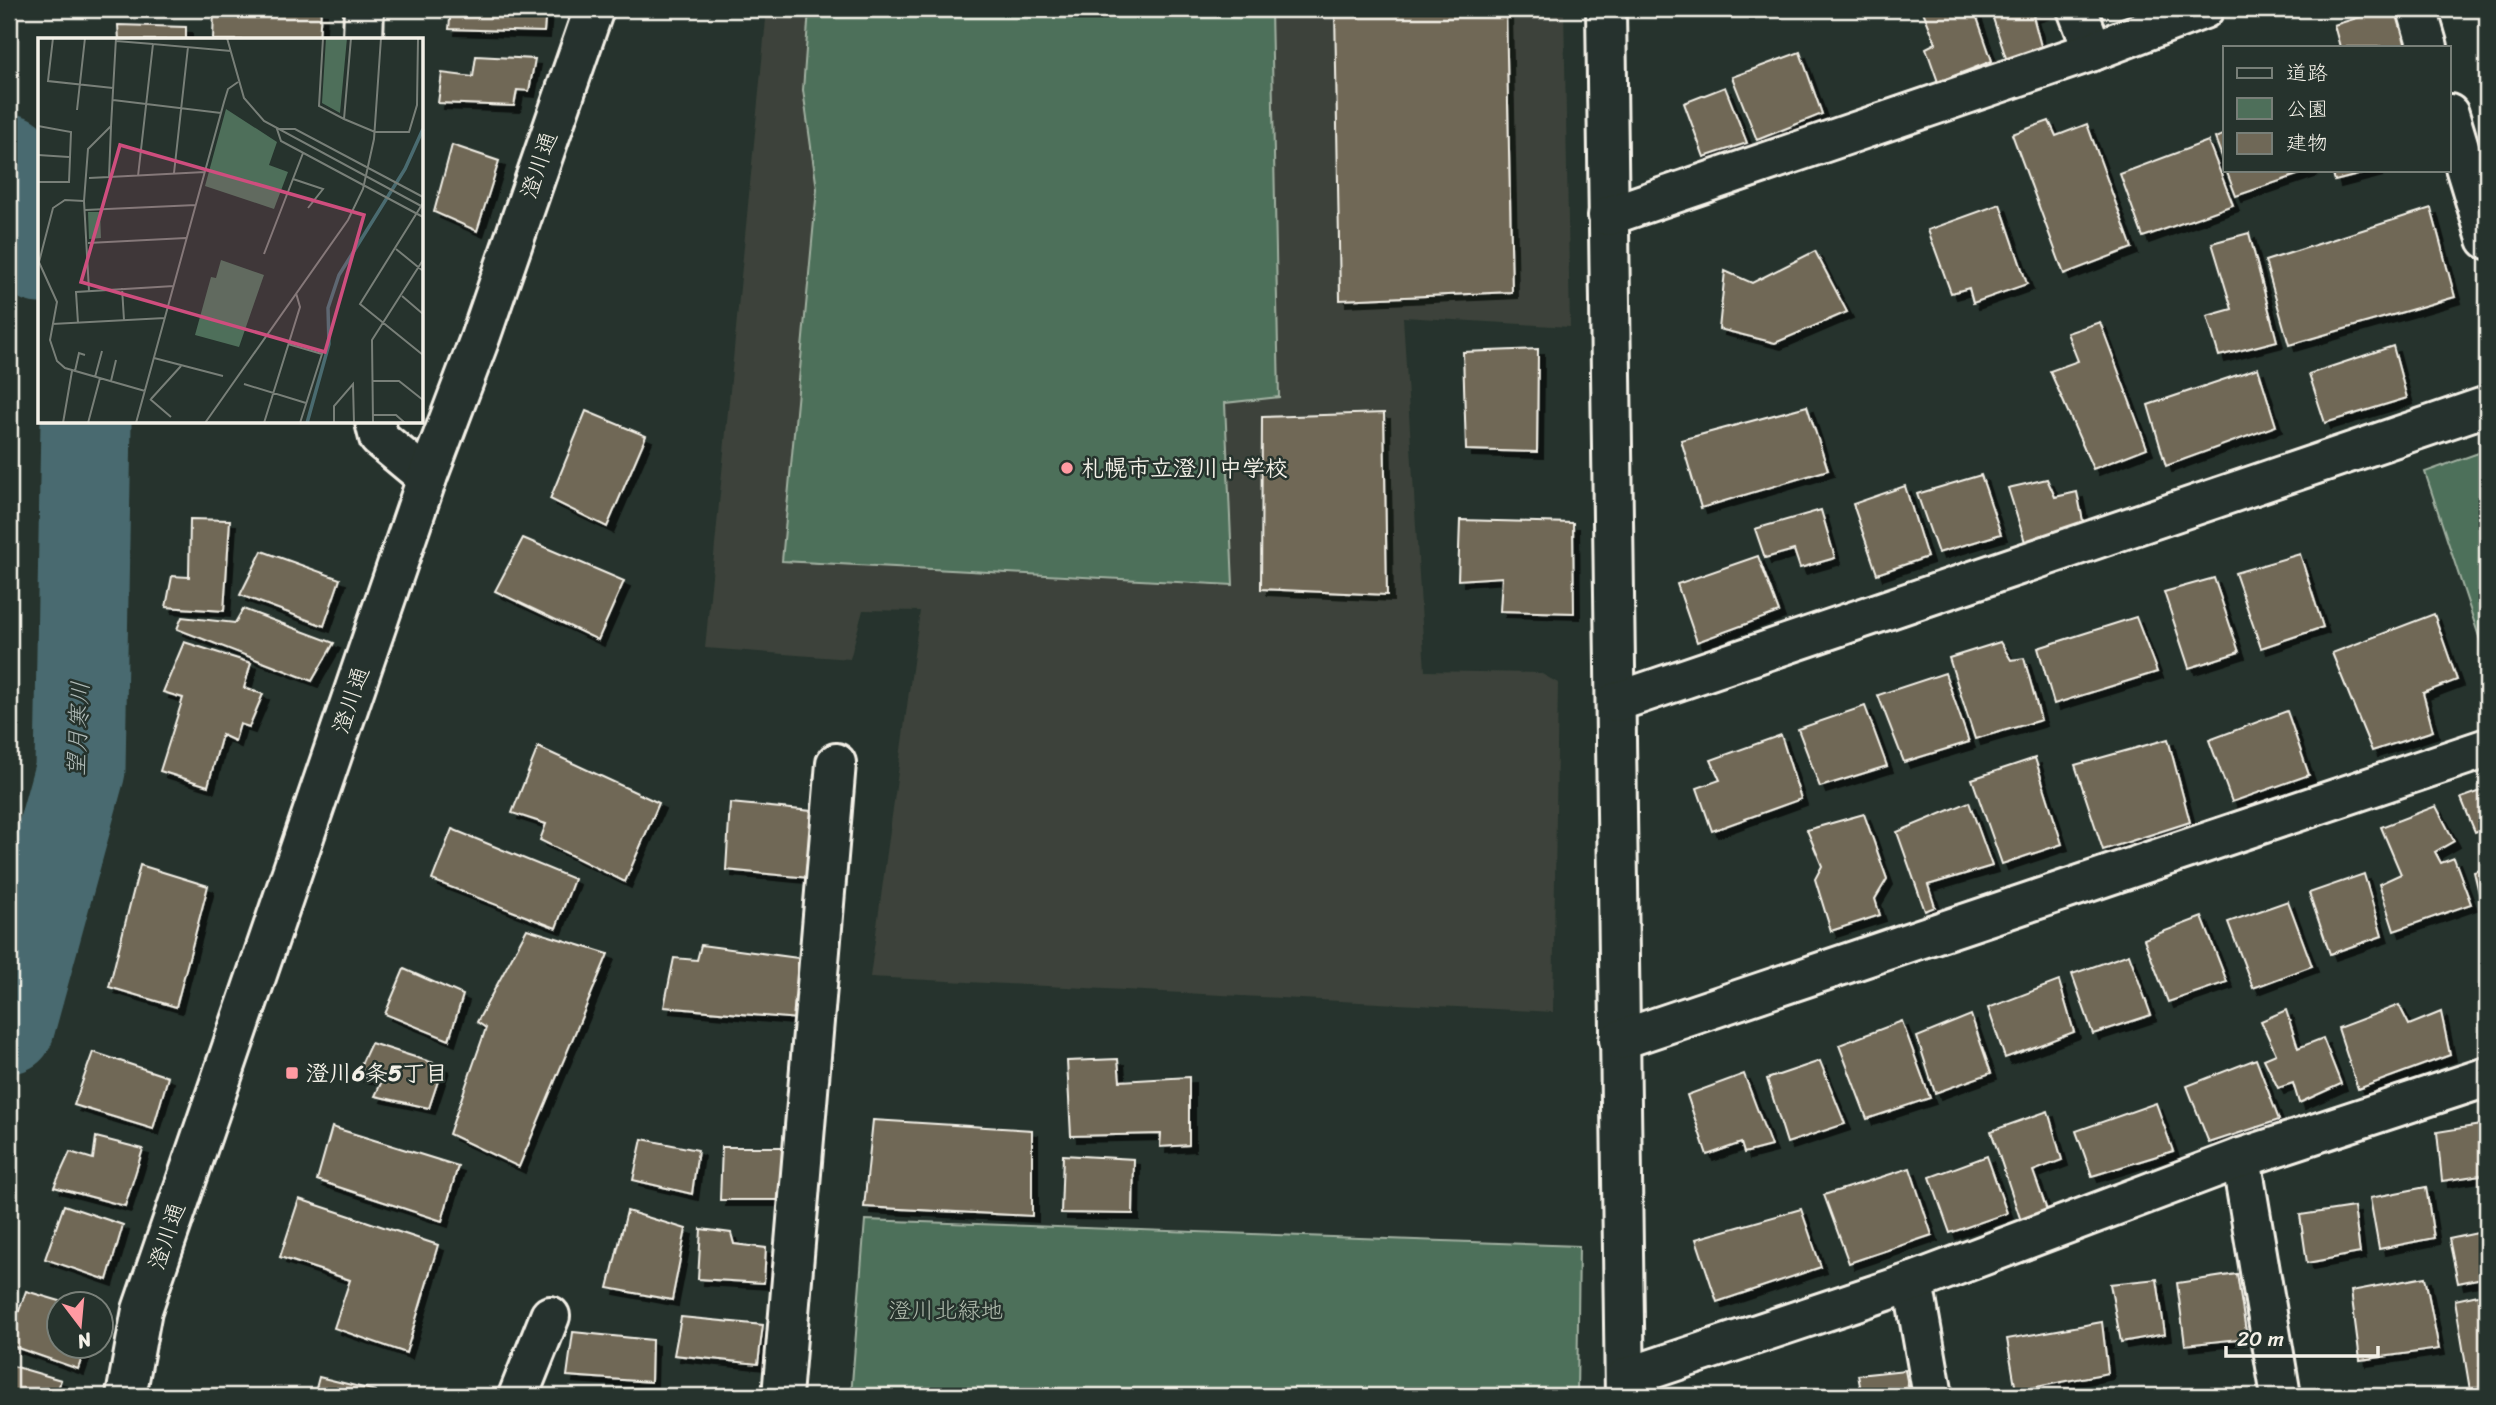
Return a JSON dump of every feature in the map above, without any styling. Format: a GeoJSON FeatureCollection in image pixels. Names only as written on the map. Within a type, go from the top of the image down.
{"type":"FeatureCollection","features":[{"type":"Feature","properties":{"kind":"street"},"geometry":{"type":"LineString","coordinates":[[363,38],[364,9]]}},
{"type":"Feature","properties":{"kind":"street","name":"澄川通"},"geometry":{"type":"LineString","coordinates":[[126,1396],[142,1310],[427,478],[471,362],[594,9]]}},
{"type":"Feature","properties":{"kind":"street"},"geometry":{"type":"LineString","coordinates":[[1606,9],[1625,1387],[2241,1158],[2487,1077]]}},
{"type":"Feature","properties":{"kind":"street"},"geometry":{"type":"LineString","coordinates":[[2077,9],[2093,51]]}},
{"type":"Feature","properties":{"kind":"street"},"geometry":{"type":"LineString","coordinates":[[1608,216],[2093,51],[2204,9]]}},
{"type":"Feature","properties":{"kind":"street"},"geometry":{"type":"LineString","coordinates":[[2417,9],[2428,46]]}},
{"type":"Feature","properties":{"kind":"street"},"geometry":{"type":"LineString","coordinates":[[2450,117],[2487,239]]}},
{"type":"Feature","properties":{"kind":"street"},"geometry":{"type":"LineString","coordinates":[[1616,702],[2487,406]]}},
{"type":"Feature","properties":{"kind":"street"},"geometry":{"type":"LineString","coordinates":[[376,424],[379,438],[427,478]]}},
{"type":"Feature","properties":{"kind":"street"},"geometry":{"type":"LineString","coordinates":[[1619,1040],[2487,748]]}},
{"type":"Feature","properties":{"kind":"street"},"geometry":{"type":"LineString","coordinates":[[782,1396],[836,763]]}},
{"type":"Feature","properties":{"kind":"street"},"geometry":{"type":"LineString","coordinates":[[2241,1158],[2281,1396]]}},
{"type":"Feature","properties":{"kind":"street"},"geometry":{"type":"LineString","coordinates":[[1913,1282],[1933,1396]]}},
{"type":"Feature","properties":{"kind":"street"},"geometry":{"type":"LineString","coordinates":[[518,1396],[550,1316]]}},
{"type":"Feature","properties":{"kind":"shaded area","name":"札幌市立澄川中学校"},"geometry":{"type":"Polygon","coordinates":[[[767,9],[1564,9],[1570,327],[1403,317],[1425,671],[1540,673],[1558,683],[1553,1012],[870,977],[920,611],[863,610],[850,659],[705,648],[767,9]]]}},
{"type":"Feature","properties":{"kind":"green space"},"geometry":{"type":"Polygon","coordinates":[[[809,9],[1271,9],[1279,397],[1225,403],[1233,585],[782,561],[817,189],[803,90],[809,9]]]}},
{"type":"Feature","properties":{"kind":"green space"},"geometry":{"type":"Polygon","coordinates":[[[2487,450],[2487,661],[2425,472],[2487,450]]]}},
{"type":"Feature","properties":{"kind":"green space","name":"澄川北緑地"},"geometry":{"type":"Polygon","coordinates":[[[865,1220],[1579,1246],[1577,1396],[851,1396],[865,1220]]]}},
{"type":"Feature","properties":{"kind":"building"},"geometry":{"type":"Polygon","coordinates":[[[214,9],[321,9],[319,38],[213,38],[214,9]]]}},
{"type":"Feature","properties":{"kind":"building"},"geometry":{"type":"Polygon","coordinates":[[[451,9],[546,9],[544,32],[449,29],[451,9]]]}},
{"type":"Feature","properties":{"kind":"building"},"geometry":{"type":"Polygon","coordinates":[[[1335,9],[1506,9],[1512,292],[1340,300],[1335,9]]]}},
{"type":"Feature","properties":{"kind":"building"},"geometry":{"type":"Polygon","coordinates":[[[1922,9],[1974,9],[1992,61],[1938,82],[1926,48],[1936,43],[1922,9]]]}},
{"type":"Feature","properties":{"kind":"building"},"geometry":{"type":"Polygon","coordinates":[[[1990,9],[2055,9],[2033,16],[2043,54],[2008,64],[1990,9]]]}},
{"type":"Feature","properties":{"kind":"building"},"geometry":{"type":"Polygon","coordinates":[[[2386,9],[2415,9],[2426,46],[2340,46],[2334,25],[2386,9]]]}},
{"type":"Feature","properties":{"kind":"building"},"geometry":{"type":"Polygon","coordinates":[[[118,25],[186,27],[186,38],[119,38],[118,25]]]}},
{"type":"Feature","properties":{"kind":"building"},"geometry":{"type":"Polygon","coordinates":[[[1800,52],[1822,114],[1757,140],[1732,77],[1800,52]]]}},
{"type":"Feature","properties":{"kind":"building"},"geometry":{"type":"Polygon","coordinates":[[[476,56],[535,59],[529,91],[517,90],[514,106],[438,103],[442,73],[473,77],[476,56]]]}},
{"type":"Feature","properties":{"kind":"building"},"geometry":{"type":"Polygon","coordinates":[[[1725,87],[1747,143],[1704,157],[1684,103],[1725,87]]]}},
{"type":"Feature","properties":{"kind":"building"},"geometry":{"type":"Polygon","coordinates":[[[2049,121],[2056,136],[2087,124],[2132,248],[2064,274],[2012,134],[2049,121]]]}},
{"type":"Feature","properties":{"kind":"building"},"geometry":{"type":"Polygon","coordinates":[[[2223,135],[2223,160],[2215,138],[2223,135]]]}},
{"type":"Feature","properties":{"kind":"building"},"geometry":{"type":"Polygon","coordinates":[[[2208,141],[2233,205],[2143,237],[2120,174],[2208,141]]]}},
{"type":"Feature","properties":{"kind":"building"},"geometry":{"type":"Polygon","coordinates":[[[452,145],[499,161],[477,231],[434,212],[452,145]]]}},
{"type":"Feature","properties":{"kind":"building"},"geometry":{"type":"Polygon","coordinates":[[[2227,172],[2306,172],[2236,196],[2227,172]]]}},
{"type":"Feature","properties":{"kind":"building"},"geometry":{"type":"Polygon","coordinates":[[[2333,172],[2369,172],[2335,181],[2333,172]]]}},
{"type":"Feature","properties":{"kind":"building"},"geometry":{"type":"Polygon","coordinates":[[[2000,204],[2027,284],[1973,303],[1969,288],[1951,293],[1928,230],[2000,204]]]}},
{"type":"Feature","properties":{"kind":"building"},"geometry":{"type":"Polygon","coordinates":[[[2431,208],[2455,297],[2289,345],[2265,261],[2431,208]]]}},
{"type":"Feature","properties":{"kind":"building"},"geometry":{"type":"Polygon","coordinates":[[[2249,233],[2277,341],[2219,356],[2207,316],[2232,309],[2212,243],[2249,233]]]}},
{"type":"Feature","properties":{"kind":"building"},"geometry":{"type":"Polygon","coordinates":[[[1815,251],[1847,312],[1775,343],[1719,329],[1725,271],[1752,283],[1815,251]]]}},
{"type":"Feature","properties":{"kind":"building"},"geometry":{"type":"Polygon","coordinates":[[[2100,322],[2147,448],[2093,469],[2050,371],[2078,361],[2067,333],[2100,322]]]}},
{"type":"Feature","properties":{"kind":"building"},"geometry":{"type":"Polygon","coordinates":[[[2393,346],[2407,398],[2325,423],[2309,374],[2393,346]]]}},
{"type":"Feature","properties":{"kind":"building"},"geometry":{"type":"Polygon","coordinates":[[[1538,349],[1537,452],[1466,450],[1463,352],[1538,349]]]}},
{"type":"Feature","properties":{"kind":"building"},"geometry":{"type":"Polygon","coordinates":[[[2258,368],[2276,426],[2166,466],[2148,405],[2258,368]]]}},
{"type":"Feature","properties":{"kind":"building"},"geometry":{"type":"Polygon","coordinates":[[[1807,406],[1828,470],[1701,508],[1681,440],[1807,406]]]}},
{"type":"Feature","properties":{"kind":"building"},"geometry":{"type":"Polygon","coordinates":[[[586,411],[646,436],[607,527],[550,499],[586,411]]]}},
{"type":"Feature","properties":{"kind":"building"},"geometry":{"type":"Polygon","coordinates":[[[1384,413],[1387,595],[1261,589],[1262,417],[1384,413]]]}},
{"type":"Feature","properties":{"kind":"building"},"geometry":{"type":"Polygon","coordinates":[[[1981,475],[2001,534],[1938,553],[1917,494],[1981,475]]]}},
{"type":"Feature","properties":{"kind":"building"},"geometry":{"type":"Polygon","coordinates":[[[2047,479],[2055,497],[2077,492],[2084,526],[2026,545],[2008,488],[2047,479]]]}},
{"type":"Feature","properties":{"kind":"building"},"geometry":{"type":"Polygon","coordinates":[[[1905,486],[1927,557],[1877,574],[1853,504],[1905,486]]]}},
{"type":"Feature","properties":{"kind":"building"},"geometry":{"type":"Polygon","coordinates":[[[1821,510],[1835,558],[1800,568],[1794,550],[1765,558],[1755,529],[1821,510]]]}},
{"type":"Feature","properties":{"kind":"building"},"geometry":{"type":"Polygon","coordinates":[[[190,519],[230,520],[224,611],[166,607],[172,576],[189,577],[190,519]]]}},
{"type":"Feature","properties":{"kind":"building"},"geometry":{"type":"Polygon","coordinates":[[[1460,520],[1573,523],[1574,613],[1500,611],[1502,577],[1458,580],[1460,520]]]}},
{"type":"Feature","properties":{"kind":"building"},"geometry":{"type":"Polygon","coordinates":[[[523,538],[624,581],[598,640],[495,591],[523,538]]]}},
{"type":"Feature","properties":{"kind":"building"},"geometry":{"type":"Polygon","coordinates":[[[262,551],[340,579],[324,626],[240,595],[262,551]]]}},
{"type":"Feature","properties":{"kind":"building"},"geometry":{"type":"Polygon","coordinates":[[[2300,554],[2323,627],[2261,648],[2235,573],[2300,554]]]}},
{"type":"Feature","properties":{"kind":"building"},"geometry":{"type":"Polygon","coordinates":[[[1758,556],[1779,612],[1697,642],[1677,584],[1758,556]]]}},
{"type":"Feature","properties":{"kind":"building"},"geometry":{"type":"Polygon","coordinates":[[[2214,578],[2239,652],[2189,668],[2164,592],[2214,578]]]}},
{"type":"Feature","properties":{"kind":"building"},"geometry":{"type":"Polygon","coordinates":[[[243,609],[334,643],[312,681],[177,629],[182,617],[235,623],[243,609]]]}},
{"type":"Feature","properties":{"kind":"building"},"geometry":{"type":"Polygon","coordinates":[[[2434,614],[2457,680],[2423,693],[2433,731],[2372,751],[2332,653],[2434,614]]]}},
{"type":"Feature","properties":{"kind":"building"},"geometry":{"type":"Polygon","coordinates":[[[2136,617],[2157,672],[2054,704],[2038,648],[2136,617]]]}},
{"type":"Feature","properties":{"kind":"building"},"geometry":{"type":"Polygon","coordinates":[[[184,642],[251,663],[244,688],[263,694],[249,727],[240,724],[235,741],[222,735],[208,786],[160,771],[183,698],[163,692],[184,642]]]}},
{"type":"Feature","properties":{"kind":"building"},"geometry":{"type":"Polygon","coordinates":[[[2000,642],[2011,660],[2024,658],[2041,720],[1975,739],[1949,658],[2000,642]]]}},
{"type":"Feature","properties":{"kind":"building"},"geometry":{"type":"Polygon","coordinates":[[[1945,673],[1969,742],[1904,762],[1878,695],[1945,673]]]}},
{"type":"Feature","properties":{"kind":"building"},"geometry":{"type":"Polygon","coordinates":[[[1865,706],[1887,766],[1820,787],[1798,729],[1865,706]]]}},
{"type":"Feature","properties":{"kind":"building"},"geometry":{"type":"Polygon","coordinates":[[[2287,711],[2309,775],[2232,802],[2209,740],[2287,711]]]}},
{"type":"Feature","properties":{"kind":"building"},"geometry":{"type":"Polygon","coordinates":[[[1781,735],[1801,799],[1712,831],[1697,788],[1720,780],[1711,760],[1781,735]]]}},
{"type":"Feature","properties":{"kind":"building"},"geometry":{"type":"Polygon","coordinates":[[[2168,739],[2190,822],[2103,850],[2075,765],[2168,739]]]}},
{"type":"Feature","properties":{"kind":"building"},"geometry":{"type":"Polygon","coordinates":[[[538,747],[659,803],[625,882],[540,840],[546,824],[512,813],[538,747]]]}},
{"type":"Feature","properties":{"kind":"building"},"geometry":{"type":"Polygon","coordinates":[[[2035,758],[2062,844],[2002,864],[1972,779],[2035,758]]]}},
{"type":"Feature","properties":{"kind":"building"},"geometry":{"type":"Polygon","coordinates":[[[2487,789],[2487,827],[2475,832],[2461,798],[2487,789]]]}},
{"type":"Feature","properties":{"kind":"building"},"geometry":{"type":"Polygon","coordinates":[[[1969,802],[1992,866],[1928,885],[1935,907],[1925,911],[1897,832],[1969,802]]]}},
{"type":"Feature","properties":{"kind":"building"},"geometry":{"type":"Polygon","coordinates":[[[730,803],[812,811],[809,878],[726,870],[730,803]]]}},
{"type":"Feature","properties":{"kind":"building"},"geometry":{"type":"Polygon","coordinates":[[[2436,806],[2454,841],[2435,852],[2441,863],[2454,858],[2471,904],[2394,931],[2379,884],[2401,874],[2381,827],[2436,806]]]}},
{"type":"Feature","properties":{"kind":"building"},"geometry":{"type":"Polygon","coordinates":[[[1864,814],[1887,879],[1875,899],[1880,915],[1831,931],[1815,879],[1822,866],[1807,830],[1864,814]]]}},
{"type":"Feature","properties":{"kind":"building"},"geometry":{"type":"Polygon","coordinates":[[[452,829],[574,879],[556,928],[432,880],[452,829]]]}},
{"type":"Feature","properties":{"kind":"building"},"geometry":{"type":"Polygon","coordinates":[[[140,865],[208,886],[176,1007],[109,987],[140,865]]]}},
{"type":"Feature","properties":{"kind":"building"},"geometry":{"type":"Polygon","coordinates":[[[2487,868],[2487,904],[2482,906],[2474,872],[2487,868]]]}},
{"type":"Feature","properties":{"kind":"building"},"geometry":{"type":"Polygon","coordinates":[[[2364,874],[2382,936],[2330,954],[2309,893],[2364,874]]]}},
{"type":"Feature","properties":{"kind":"building"},"geometry":{"type":"Polygon","coordinates":[[[2288,901],[2312,966],[2253,988],[2228,922],[2288,901]]]}},
{"type":"Feature","properties":{"kind":"building"},"geometry":{"type":"Polygon","coordinates":[[[2202,917],[2227,982],[2168,1002],[2144,939],[2202,917]]]}},
{"type":"Feature","properties":{"kind":"building"},"geometry":{"type":"Polygon","coordinates":[[[527,929],[608,954],[519,1167],[449,1134],[486,1028],[477,1022],[527,929]]]}},
{"type":"Feature","properties":{"kind":"building"},"geometry":{"type":"Polygon","coordinates":[[[701,945],[806,959],[798,1019],[664,1007],[674,958],[697,960],[701,945]]]}},
{"type":"Feature","properties":{"kind":"building"},"geometry":{"type":"Polygon","coordinates":[[[2129,954],[2151,1015],[2093,1034],[2072,974],[2129,954]]]}},
{"type":"Feature","properties":{"kind":"building"},"geometry":{"type":"Polygon","coordinates":[[[404,969],[463,995],[449,1040],[385,1014],[404,969]]]}},
{"type":"Feature","properties":{"kind":"building"},"geometry":{"type":"Polygon","coordinates":[[[2059,981],[2074,1032],[2005,1058],[1988,1008],[2059,981]]]}},
{"type":"Feature","properties":{"kind":"building"},"geometry":{"type":"Polygon","coordinates":[[[2399,1005],[2409,1025],[2441,1012],[2450,1055],[2358,1089],[2338,1028],[2399,1005]]]}},
{"type":"Feature","properties":{"kind":"building"},"geometry":{"type":"Polygon","coordinates":[[[2286,1010],[2298,1048],[2323,1038],[2341,1084],[2299,1103],[2293,1083],[2278,1088],[2264,1059],[2276,1054],[2261,1021],[2286,1010]]]}},
{"type":"Feature","properties":{"kind":"building"},"geometry":{"type":"Polygon","coordinates":[[[1971,1015],[1991,1073],[1935,1093],[1917,1037],[1971,1015]]]}},
{"type":"Feature","properties":{"kind":"building"},"geometry":{"type":"Polygon","coordinates":[[[1902,1021],[1930,1098],[1867,1119],[1839,1045],[1902,1021]]]}},
{"type":"Feature","properties":{"kind":"building"},"geometry":{"type":"Polygon","coordinates":[[[371,1043],[443,1066],[429,1108],[375,1096],[382,1081],[356,1075],[371,1043]]]}},
{"type":"Feature","properties":{"kind":"building"},"geometry":{"type":"Polygon","coordinates":[[[93,1052],[168,1077],[153,1129],[74,1105],[93,1052]]]}},
{"type":"Feature","properties":{"kind":"building"},"geometry":{"type":"Polygon","coordinates":[[[1118,1059],[1120,1081],[1189,1077],[1189,1145],[1160,1147],[1161,1134],[1071,1136],[1067,1061],[1118,1059]]]}},
{"type":"Feature","properties":{"kind":"building"},"geometry":{"type":"Polygon","coordinates":[[[2256,1059],[2279,1120],[2209,1143],[2187,1086],[2256,1059]]]}},
{"type":"Feature","properties":{"kind":"building"},"geometry":{"type":"Polygon","coordinates":[[[1820,1061],[1845,1124],[1787,1143],[1767,1079],[1820,1061]]]}},
{"type":"Feature","properties":{"kind":"building"},"geometry":{"type":"Polygon","coordinates":[[[1744,1074],[1771,1146],[1744,1153],[1741,1143],[1707,1155],[1687,1095],[1744,1074]]]}},
{"type":"Feature","properties":{"kind":"building"},"geometry":{"type":"Polygon","coordinates":[[[2156,1103],[2173,1151],[2092,1176],[2076,1131],[2156,1103]]]}},
{"type":"Feature","properties":{"kind":"building"},"geometry":{"type":"Polygon","coordinates":[[[2048,1111],[2062,1160],[2033,1171],[2049,1216],[2023,1227],[1991,1131],[2048,1111]]]}},
{"type":"Feature","properties":{"kind":"building"},"geometry":{"type":"Polygon","coordinates":[[[873,1120],[1032,1130],[1032,1216],[864,1207],[873,1120]]]}},
{"type":"Feature","properties":{"kind":"building"},"geometry":{"type":"Polygon","coordinates":[[[2487,1124],[2487,1174],[2442,1181],[2437,1132],[2487,1124]]]}},
{"type":"Feature","properties":{"kind":"building"},"geometry":{"type":"Polygon","coordinates":[[[332,1127],[458,1166],[442,1221],[317,1180],[332,1127]]]}},
{"type":"Feature","properties":{"kind":"building"},"geometry":{"type":"Polygon","coordinates":[[[96,1137],[143,1149],[125,1206],[54,1187],[70,1152],[93,1159],[96,1137]]]}},
{"type":"Feature","properties":{"kind":"building"},"geometry":{"type":"Polygon","coordinates":[[[642,1139],[698,1150],[692,1194],[633,1180],[642,1139]]]}},
{"type":"Feature","properties":{"kind":"building"},"geometry":{"type":"Polygon","coordinates":[[[722,1147],[794,1147],[790,1200],[720,1200],[722,1147]]]}},
{"type":"Feature","properties":{"kind":"building"},"geometry":{"type":"Polygon","coordinates":[[[1063,1155],[1134,1159],[1133,1214],[1061,1213],[1063,1155]]]}},
{"type":"Feature","properties":{"kind":"building"},"geometry":{"type":"Polygon","coordinates":[[[1987,1156],[2007,1213],[1950,1233],[1930,1177],[1987,1156]]]}},
{"type":"Feature","properties":{"kind":"building"},"geometry":{"type":"Polygon","coordinates":[[[1910,1168],[1932,1235],[1849,1263],[1824,1195],[1910,1168]]]}},
{"type":"Feature","properties":{"kind":"building"},"geometry":{"type":"Polygon","coordinates":[[[2426,1187],[2434,1238],[2379,1249],[2370,1198],[2426,1187]]]}},
{"type":"Feature","properties":{"kind":"building"},"geometry":{"type":"Polygon","coordinates":[[[299,1199],[438,1245],[406,1353],[334,1328],[350,1280],[280,1257],[299,1199]]]}},
{"type":"Feature","properties":{"kind":"building"},"geometry":{"type":"Polygon","coordinates":[[[64,1205],[123,1225],[107,1280],[45,1259],[64,1205]]]}},
{"type":"Feature","properties":{"kind":"building"},"geometry":{"type":"Polygon","coordinates":[[[2354,1207],[2360,1253],[2307,1263],[2300,1215],[2354,1207]]]}},
{"type":"Feature","properties":{"kind":"building"},"geometry":{"type":"Polygon","coordinates":[[[1801,1209],[1821,1267],[1717,1302],[1696,1239],[1801,1209]]]}},
{"type":"Feature","properties":{"kind":"building"},"geometry":{"type":"Polygon","coordinates":[[[627,1211],[686,1229],[672,1300],[608,1288],[627,1211]]]}},
{"type":"Feature","properties":{"kind":"building"},"geometry":{"type":"Polygon","coordinates":[[[701,1229],[731,1233],[734,1244],[766,1248],[764,1283],[698,1279],[701,1229]]]}},
{"type":"Feature","properties":{"kind":"building"},"geometry":{"type":"Polygon","coordinates":[[[2487,1231],[2487,1277],[2458,1283],[2449,1239],[2487,1231]]]}},
{"type":"Feature","properties":{"kind":"building"},"geometry":{"type":"Polygon","coordinates":[[[2237,1274],[2247,1338],[2185,1345],[2177,1283],[2237,1274]]]}},
{"type":"Feature","properties":{"kind":"building"},"geometry":{"type":"Polygon","coordinates":[[[2425,1277],[2439,1349],[2360,1360],[2351,1291],[2425,1277]]]}},
{"type":"Feature","properties":{"kind":"building"},"geometry":{"type":"Polygon","coordinates":[[[2157,1279],[2165,1334],[2121,1342],[2110,1284],[2157,1279]]]}},
{"type":"Feature","properties":{"kind":"building"},"geometry":{"type":"Polygon","coordinates":[[[26,1291],[46,1297],[46,1358],[9,1345],[26,1291]]]}},
{"type":"Feature","properties":{"kind":"building"},"geometry":{"type":"Polygon","coordinates":[[[2487,1293],[2487,1396],[2471,1396],[2455,1300],[2487,1293]]]}},
{"type":"Feature","properties":{"kind":"building"},"geometry":{"type":"Polygon","coordinates":[[[681,1317],[763,1325],[758,1364],[674,1355],[681,1317]]]}},
{"type":"Feature","properties":{"kind":"building"},"geometry":{"type":"Polygon","coordinates":[[[2102,1322],[2108,1373],[2016,1391],[2007,1339],[2102,1322]]]}},
{"type":"Feature","properties":{"kind":"building"},"geometry":{"type":"Polygon","coordinates":[[[573,1332],[652,1340],[651,1382],[567,1376],[573,1332]]]}},
{"type":"Feature","properties":{"kind":"building"},"geometry":{"type":"Polygon","coordinates":[[[52,1360],[81,1360],[78,1369],[52,1360]]]}},
{"type":"Feature","properties":{"kind":"building"},"geometry":{"type":"Polygon","coordinates":[[[13,1366],[61,1380],[56,1396],[9,1396],[9,1380],[13,1366]]]}},
{"type":"Feature","properties":{"kind":"building"},"geometry":{"type":"Polygon","coordinates":[[[1905,1370],[1910,1396],[1862,1396],[1858,1375],[1905,1370]]]}},
{"type":"Feature","properties":{"kind":"building"},"geometry":{"type":"Polygon","coordinates":[[[319,1377],[376,1391],[375,1396],[314,1396],[319,1377]]]}},
{"type":"Feature","properties":{"kind":"waterway","name":"望月寒川"},"geometry":{"type":"LineString","coordinates":[[9,159],[38,252]]}},
{"type":"Feature","properties":{"kind":"waterway","name":"望月寒川"},"geometry":{"type":"LineString","coordinates":[[9,1028],[80,770],[86,424]]}},
{"type":"Feature","properties":{"kind":"place","name":"札幌市立澄川中学校"},"geometry":{"type":"Point","coordinates":[1067,468]}},
{"type":"Feature","properties":{"kind":"place","name":"澄川6条5丁目"},"geometry":{"type":"Point","coordinates":[292,1073]}}]}
